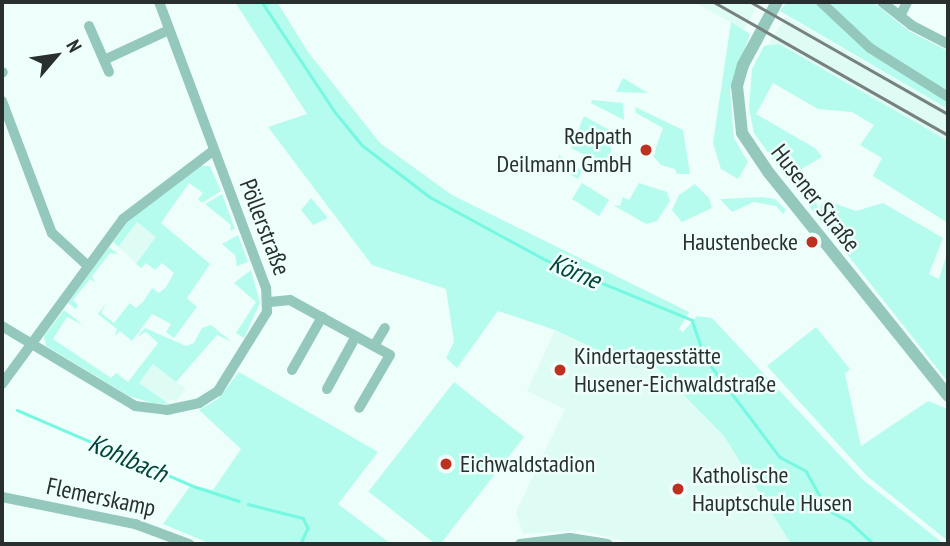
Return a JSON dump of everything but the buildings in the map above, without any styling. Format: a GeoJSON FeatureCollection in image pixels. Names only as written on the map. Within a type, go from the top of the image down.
{"type":"FeatureCollection","features":[{"type":"Feature","properties":{"kind":"street","name":"Pöllerstraße"},"geometry":{"type":"LineString","coordinates":[[2,326],[135,406],[167,410],[186,408],[208,398],[232,374],[270,302],[159,2]]}},
{"type":"Feature","properties":{"kind":"street","name":"Husener Straße"},"geometry":{"type":"LineString","coordinates":[[777,2],[740,75],[737,109],[742,133],[769,173],[948,396]]}},
{"type":"Feature","properties":{"kind":"street"},"geometry":{"type":"LineString","coordinates":[[821,2],[870,48],[948,97]]}},
{"type":"Feature","properties":{"kind":"street"},"geometry":{"type":"LineString","coordinates":[[882,2],[900,16],[948,44]]}},
{"type":"Feature","properties":{"kind":"street"},"geometry":{"type":"LineString","coordinates":[[900,16],[907,2]]}},
{"type":"Feature","properties":{"kind":"street"},"geometry":{"type":"LineString","coordinates":[[89,26],[109,72]]}},
{"type":"Feature","properties":{"kind":"street"},"geometry":{"type":"LineString","coordinates":[[104,60],[169,30]]}},
{"type":"Feature","properties":{"kind":"street"},"geometry":{"type":"LineString","coordinates":[[2,101],[52,233],[88,266]]}},
{"type":"Feature","properties":{"kind":"street"},"geometry":{"type":"LineString","coordinates":[[2,384],[88,266],[135,208],[213,151]]}},
{"type":"Feature","properties":{"kind":"street"},"geometry":{"type":"LineString","coordinates":[[270,302],[290,300],[390,355],[359,408]]}},
{"type":"Feature","properties":{"kind":"street"},"geometry":{"type":"LineString","coordinates":[[292,370],[322,317]]}},
{"type":"Feature","properties":{"kind":"street"},"geometry":{"type":"LineString","coordinates":[[374,346],[385,328]]}},
{"type":"Feature","properties":{"kind":"street"},"geometry":{"type":"LineString","coordinates":[[327,389],[356,336]]}},
{"type":"Feature","properties":{"kind":"street","name":"Flemerskamp"},"geometry":{"type":"LineString","coordinates":[[2,498],[135,524],[189,544]]}},
{"type":"Feature","properties":{"kind":"street"},"geometry":{"type":"LineString","coordinates":[[520,544],[570,538],[608,544]]}},
{"type":"Feature","properties":{"kind":"shaded area"},"geometry":{"type":"Polygon","coordinates":[[[694,2],[759,2],[744,30],[694,2]]]}},
{"type":"Feature","properties":{"kind":"shaded area"},"geometry":{"type":"Polygon","coordinates":[[[786,17],[948,110],[948,141],[779,44],[767,46],[786,17]]]}},
{"type":"Feature","properties":{"kind":"shaded area"},"geometry":{"type":"Polygon","coordinates":[[[137,222],[157,237],[136,264],[119,246],[137,222]]]}},
{"type":"Feature","properties":{"kind":"shaded area"},"geometry":{"type":"Polygon","coordinates":[[[555,330],[636,368],[649,361],[724,436],[791,544],[634,544],[581,530],[523,534],[516,512],[565,409],[527,391],[555,330]]]}},
{"type":"Feature","properties":{"kind":"shaded area"},"geometry":{"type":"Polygon","coordinates":[[[153,364],[186,389],[178,399],[162,402],[138,383],[153,364]]]}},
{"type":"Feature","properties":{"kind":"green space"},"geometry":{"type":"Polygon","coordinates":[[[235,2],[277,2],[308,52],[380,143],[452,195],[689,312],[679,329],[683,332],[697,316],[712,318],[862,479],[944,544],[791,544],[724,436],[650,361],[636,368],[555,330],[498,311],[457,368],[446,358],[454,342],[446,289],[372,265],[268,127],[307,114],[235,2]]]}},
{"type":"Feature","properties":{"kind":"green space"},"geometry":{"type":"Polygon","coordinates":[[[787,2],[816,2],[862,46],[948,101],[948,109],[780,11],[787,2]]]}},
{"type":"Feature","properties":{"kind":"green space"},"geometry":{"type":"Polygon","coordinates":[[[827,2],[873,2],[909,31],[948,51],[948,93],[868,43],[827,2]]]}},
{"type":"Feature","properties":{"kind":"green space"},"geometry":{"type":"Polygon","coordinates":[[[731,22],[750,34],[730,90],[734,138],[748,162],[738,179],[721,169],[713,143],[731,22]]]}},
{"type":"Feature","properties":{"kind":"green space"},"geometry":{"type":"Polygon","coordinates":[[[779,44],[948,141],[948,223],[873,176],[882,158],[860,145],[874,125],[852,112],[818,109],[773,83],[756,114],[815,148],[822,157],[786,178],[754,133],[749,108],[752,69],[764,46],[779,44]]]}},
{"type":"Feature","properties":{"kind":"green space"},"geometry":{"type":"Polygon","coordinates":[[[623,78],[648,93],[616,92],[623,78]]]}},
{"type":"Feature","properties":{"kind":"green space"},"geometry":{"type":"Polygon","coordinates":[[[592,100],[623,103],[624,120],[591,103],[592,100]]]}},
{"type":"Feature","properties":{"kind":"green space"},"geometry":{"type":"Polygon","coordinates":[[[635,107],[683,130],[690,174],[677,174],[675,169],[661,165],[653,156],[663,128],[636,113],[635,107]]]}},
{"type":"Feature","properties":{"kind":"green space"},"geometry":{"type":"Polygon","coordinates":[[[584,116],[622,137],[619,144],[611,144],[611,155],[600,163],[571,148],[584,116]]]}},
{"type":"Feature","properties":{"kind":"green space"},"geometry":{"type":"Polygon","coordinates":[[[559,155],[582,171],[578,179],[556,167],[559,155]]]}},
{"type":"Feature","properties":{"kind":"green space"},"geometry":{"type":"Polygon","coordinates":[[[198,166],[210,166],[221,191],[202,203],[198,199],[203,193],[189,183],[161,223],[210,264],[187,298],[197,307],[174,338],[166,332],[171,324],[152,314],[132,341],[120,331],[115,336],[117,329],[98,314],[106,303],[101,313],[114,323],[130,303],[136,308],[143,302],[152,288],[159,293],[174,273],[162,263],[155,270],[146,263],[141,268],[136,264],[156,237],[137,222],[119,246],[124,251],[113,242],[131,217],[198,166]]]}},
{"type":"Feature","properties":{"kind":"green space"},"geometry":{"type":"Polygon","coordinates":[[[582,183],[609,200],[599,216],[572,199],[582,183]]]}},
{"type":"Feature","properties":{"kind":"green space"},"geometry":{"type":"Polygon","coordinates":[[[639,183],[667,192],[670,201],[657,221],[646,224],[613,205],[620,206],[623,197],[629,200],[639,183]]]}},
{"type":"Feature","properties":{"kind":"green space"},"geometry":{"type":"Polygon","coordinates":[[[797,183],[815,198],[818,209],[825,200],[856,211],[883,203],[943,238],[929,274],[939,279],[948,250],[948,382],[793,186],[797,183]]]}},
{"type":"Feature","properties":{"kind":"green space"},"geometry":{"type":"Polygon","coordinates":[[[695,184],[709,198],[712,208],[682,222],[672,210],[679,195],[695,184]]]}},
{"type":"Feature","properties":{"kind":"green space"},"geometry":{"type":"Polygon","coordinates":[[[222,194],[235,229],[230,230],[231,225],[205,204],[222,194]]]}},
{"type":"Feature","properties":{"kind":"green space"},"geometry":{"type":"Polygon","coordinates":[[[311,198],[328,218],[313,225],[301,210],[311,198]]]}},
{"type":"Feature","properties":{"kind":"green space"},"geometry":{"type":"Polygon","coordinates":[[[720,199],[775,199],[786,210],[783,214],[776,206],[754,202],[732,212],[720,199]]]}},
{"type":"Feature","properties":{"kind":"green space"},"geometry":{"type":"Polygon","coordinates":[[[238,235],[248,262],[237,266],[235,255],[222,244],[238,235]]]}},
{"type":"Feature","properties":{"kind":"green space"},"geometry":{"type":"Polygon","coordinates":[[[109,247],[118,254],[110,253],[92,276],[95,283],[90,279],[73,300],[78,305],[76,309],[68,303],[109,247]]]}},
{"type":"Feature","properties":{"kind":"green space"},"geometry":{"type":"Polygon","coordinates":[[[251,270],[260,303],[244,338],[236,333],[256,302],[234,283],[251,270]]]}},
{"type":"Feature","properties":{"kind":"green space"},"geometry":{"type":"Polygon","coordinates":[[[64,310],[83,325],[67,317],[53,339],[111,378],[116,373],[128,382],[158,343],[146,332],[137,337],[145,328],[186,346],[194,343],[202,328],[211,325],[232,342],[217,335],[176,382],[153,364],[139,383],[169,404],[152,403],[129,396],[46,346],[44,336],[64,310]]]}},
{"type":"Feature","properties":{"kind":"green space"},"geometry":{"type":"Polygon","coordinates":[[[816,327],[850,369],[845,374],[861,446],[928,401],[948,409],[948,541],[867,476],[767,366],[816,327]]]}},
{"type":"Feature","properties":{"kind":"green space"},"geometry":{"type":"Polygon","coordinates":[[[239,372],[378,452],[338,504],[391,544],[211,544],[163,524],[191,485],[213,490],[241,449],[199,410],[218,399],[239,372]]]}},
{"type":"Feature","properties":{"kind":"green space","name":"Eichwaldstadion"},"geometry":{"type":"Polygon","coordinates":[[[454,382],[524,437],[440,544],[436,544],[368,492],[454,382]]]}},
{"type":"Feature","properties":{"kind":"waterway","name":"Körne"},"geometry":{"type":"LineString","coordinates":[[262,2],[335,112],[362,145],[430,197],[546,260],[692,320],[705,358],[780,457],[806,471],[828,510],[849,521],[874,544]]}},
{"type":"Feature","properties":{"kind":"waterway","name":"Kohlbach"},"geometry":{"type":"LineString","coordinates":[[17,410],[196,487],[239,501]]}},
{"type":"Feature","properties":{"kind":"waterway","name":"Kohlbach"},"geometry":{"type":"LineString","coordinates":[[248,504],[303,518],[308,528],[301,544]]}},
{"type":"Feature","properties":{"kind":"railway"},"geometry":{"type":"LineString","coordinates":[[714,2],[948,135]]}},
{"type":"Feature","properties":{"kind":"railway"},"geometry":{"type":"LineString","coordinates":[[751,2],[948,114]]}},
{"type":"Feature","properties":{"kind":"place","name":"Redpath Deilmann GmbH"},"geometry":{"type":"Point","coordinates":[646,150]}},
{"type":"Feature","properties":{"kind":"place","name":"Haustenbecke"},"geometry":{"type":"Point","coordinates":[812,242]}},
{"type":"Feature","properties":{"kind":"place","name":"Kindertagesstätte Husener-Eichwaldstraße"},"geometry":{"type":"Point","coordinates":[560,370]}},
{"type":"Feature","properties":{"kind":"place","name":"Eichwaldstadion"},"geometry":{"type":"Point","coordinates":[446,464]}},
{"type":"Feature","properties":{"kind":"place","name":"Katholische Hauptschule Husen"},"geometry":{"type":"Point","coordinates":[678,489]}}]}
